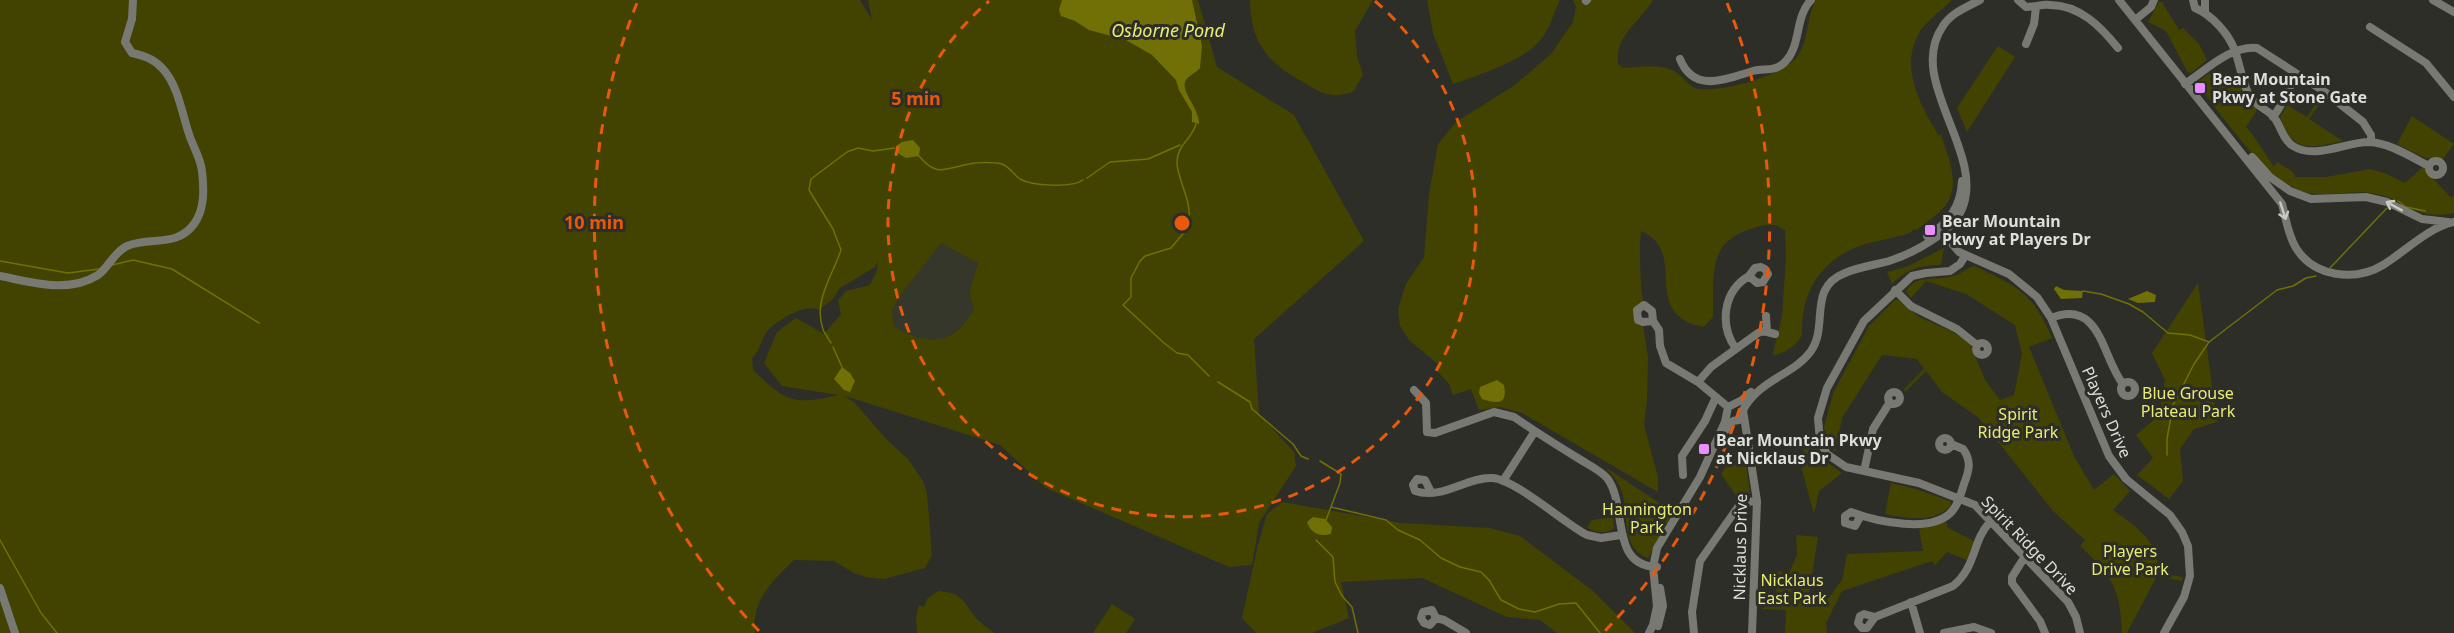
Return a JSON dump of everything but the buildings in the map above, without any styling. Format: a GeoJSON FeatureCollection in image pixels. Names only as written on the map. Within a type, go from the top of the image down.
{"type":"FeatureCollection","features":[{"type":"Feature","properties":{"kind":"street"},"geometry":{"type":"LineString","coordinates":[[0,276],[55,287],[84,280],[98,274],[126,247],[138,243],[171,241],[184,234],[194,224],[201,210],[202,168],[173,84],[165,71],[151,58],[132,53],[125,42],[132,19],[134,0]]}},
{"type":"Feature","properties":{"kind":"street"},"geometry":{"type":"LineString","coordinates":[[1680,59],[1685,72],[1695,78],[1709,81],[1726,80],[1756,70],[1773,70],[1784,63],[1791,53],[1796,43],[1798,21],[1803,9],[1811,0]]}},
{"type":"Feature","properties":{"kind":"street"},"geometry":{"type":"LineString","coordinates":[[1941,231],[1958,204],[1962,182],[1961,170],[1928,73],[1928,51],[1939,23],[1954,8],[1969,0]]}},
{"type":"Feature","properties":{"kind":"street"},"geometry":{"type":"LineString","coordinates":[[1649,633],[1657,606],[1655,567],[1662,548],[1699,488],[1735,414],[1768,382],[1797,364],[1810,352],[1819,337],[1819,309],[1823,294],[1832,281],[1845,273],[1892,260],[1952,224],[1962,207],[1967,181],[1965,169],[1932,72],[1933,51],[1942,26],[1958,12],[1980,0]]}},
{"type":"Feature","properties":{"kind":"street"},"geometry":{"type":"LineString","coordinates":[[2018,0],[2026,7],[2036,8],[2050,4],[2089,18],[2100,26],[2118,48]]}},
{"type":"Feature","properties":{"kind":"street"},"geometry":{"type":"LineString","coordinates":[[2119,0],[2137,19]]}},
{"type":"Feature","properties":{"kind":"street"},"geometry":{"type":"LineString","coordinates":[[2124,0],[2282,204],[2290,236],[2298,250],[2314,266],[2331,273],[2350,275],[2372,270],[2433,230],[2452,222]]}},
{"type":"Feature","properties":{"kind":"street"},"geometry":{"type":"LineString","coordinates":[[2137,19],[2151,7],[2154,0]]}},
{"type":"Feature","properties":{"kind":"street"},"geometry":{"type":"LineString","coordinates":[[2193,0],[2195,8],[2205,12],[2215,21],[2235,50],[2249,95],[2257,105],[2273,117],[2288,142],[2308,152],[2372,142],[2391,148],[2429,166]]}},
{"type":"Feature","properties":{"kind":"street"},"geometry":{"type":"LineString","coordinates":[[2205,0],[2205,12]]}},
{"type":"Feature","properties":{"kind":"street"},"geometry":{"type":"LineString","coordinates":[[2433,0],[2454,12]]}},
{"type":"Feature","properties":{"kind":"street"},"geometry":{"type":"LineString","coordinates":[[2026,44],[2034,24],[2036,8]]}},
{"type":"Feature","properties":{"kind":"street"},"geometry":{"type":"LineString","coordinates":[[2370,27],[2426,63],[2454,97]]}},
{"type":"Feature","properties":{"kind":"street"},"geometry":{"type":"LineString","coordinates":[[2187,83],[2235,50],[2248,47],[2257,48],[2325,92],[2363,122],[2371,135],[2372,142]]}},
{"type":"Feature","properties":{"kind":"street"},"geometry":{"type":"LineString","coordinates":[[2273,117],[2286,98],[2290,84],[2297,74]]}},
{"type":"Feature","properties":{"kind":"street"},"geometry":{"type":"LineString","coordinates":[[2187,83],[2263,170],[2290,192],[2311,199],[2366,197],[2387,202],[2422,219],[2452,222]]}},
{"type":"Feature","properties":{"kind":"street","name":"Players Drive"},"geometry":{"type":"LineString","coordinates":[[1941,231],[1954,248],[1965,256],[1998,268],[2020,280],[2037,297],[2051,318],[2109,456],[2132,485],[2169,515],[2182,532],[2188,546],[2191,565],[2188,586],[2164,633]]}},
{"type":"Feature","properties":{"kind":"street","name":"Spirit Ridge Drive"},"geometry":{"type":"LineString","coordinates":[[1965,256],[1955,269],[1919,274],[1905,281],[1869,315],[1860,327],[1827,388],[1818,418],[1820,442],[1827,454],[1846,467],[1919,483],[1959,497],[1975,506],[2068,602],[2080,633]]}},
{"type":"Feature","properties":{"kind":"street"},"geometry":{"type":"LineString","coordinates":[[1736,349],[1727,331],[1726,307],[1737,285],[1749,276]]}},
{"type":"Feature","properties":{"kind":"street"},"geometry":{"type":"LineString","coordinates":[[1895,290],[1911,306],[1958,329],[1977,345]]}},
{"type":"Feature","properties":{"kind":"street"},"geometry":{"type":"LineString","coordinates":[[2051,318],[2070,314],[2081,317],[2093,326],[2122,384]]}},
{"type":"Feature","properties":{"kind":"street"},"geometry":{"type":"LineString","coordinates":[[1698,382],[1710,367],[1758,333],[1771,333],[1766,316]]}},
{"type":"Feature","properties":{"kind":"street"},"geometry":{"type":"LineString","coordinates":[[1653,321],[1659,330],[1660,346],[1666,363],[1698,382],[1735,414]]}},
{"type":"Feature","properties":{"kind":"street"},"geometry":{"type":"LineString","coordinates":[[1414,390],[1425,403],[1427,432],[1435,433],[1494,412],[1514,417],[1606,477],[1617,494],[1621,536],[1627,549],[1643,564],[1655,567]]}},
{"type":"Feature","properties":{"kind":"street"},"geometry":{"type":"LineString","coordinates":[[1683,475],[1682,456],[1705,421],[1716,397]]}},
{"type":"Feature","properties":{"kind":"street"},"geometry":{"type":"LineString","coordinates":[[1864,471],[1873,429],[1890,402]]}},
{"type":"Feature","properties":{"kind":"street","name":"Nicklaus Drive"},"geometry":{"type":"LineString","coordinates":[[1735,414],[1745,426],[1757,501],[1752,633]]}},
{"type":"Feature","properties":{"kind":"street"},"geometry":{"type":"LineString","coordinates":[[1503,481],[1535,431]]}},
{"type":"Feature","properties":{"kind":"street"},"geometry":{"type":"LineString","coordinates":[[1860,516],[1918,525],[1947,516],[1953,510],[1959,497],[1969,463],[1963,449],[1951,444]]}},
{"type":"Feature","properties":{"kind":"street"},"geometry":{"type":"LineString","coordinates":[[1431,492],[1449,490],[1483,479],[1503,481],[1587,535],[1601,538],[1621,536]]}},
{"type":"Feature","properties":{"kind":"street"},"geometry":{"type":"LineString","coordinates":[[1694,633],[1692,612],[1700,561],[1738,507],[1747,502],[1757,501]]}},
{"type":"Feature","properties":{"kind":"street"},"geometry":{"type":"LineString","coordinates":[[1875,617],[1940,593],[1962,579],[1971,567],[1984,529],[1990,522]]}},
{"type":"Feature","properties":{"kind":"street"},"geometry":{"type":"LineString","coordinates":[[2024,558],[2012,577],[2012,584],[2040,621],[2045,633]]}},
{"type":"Feature","properties":{"kind":"street"},"geometry":{"type":"LineString","coordinates":[[1654,633],[1663,606],[1655,567]]}},
{"type":"Feature","properties":{"kind":"street"},"geometry":{"type":"LineString","coordinates":[[0,588],[15,633]]}},
{"type":"Feature","properties":{"kind":"street"},"geometry":{"type":"LineString","coordinates":[[1911,602],[1920,633]]}},
{"type":"Feature","properties":{"kind":"street"},"geometry":{"type":"LineString","coordinates":[[1436,618],[1466,633]]}},
{"type":"Feature","properties":{"kind":"street"},"geometry":{"type":"LineString","coordinates":[[1944,633],[1974,627],[1991,633]]}},
{"type":"Feature","properties":{"kind":"shaded area"},"geometry":{"type":"Polygon","coordinates":[[[941,243],[978,263],[969,293],[974,309],[968,320],[949,336],[934,342],[910,336],[894,326],[892,311],[899,297],[941,243]]]}},
{"type":"Feature","properties":{"kind":"green space"},"geometry":{"type":"Polygon","coordinates":[[[0,0],[860,0],[872,20],[868,0],[1198,0],[1217,67],[1294,115],[1364,241],[1254,339],[1259,414],[1294,452],[1296,466],[1259,523],[1252,565],[1229,567],[1046,488],[1000,445],[842,395],[854,402],[887,440],[908,459],[923,481],[927,493],[932,555],[925,568],[884,579],[854,573],[834,561],[794,560],[771,583],[760,601],[756,611],[755,633],[0,633],[0,0]],[[941,243],[899,297],[892,311],[894,326],[906,333],[928,340],[948,336],[957,330],[974,309],[969,293],[978,263],[941,243]],[[878,261],[875,267],[840,288],[833,299],[819,310],[813,308],[790,314],[770,329],[752,358],[753,370],[774,389],[791,398],[810,400],[838,395],[782,386],[764,363],[777,332],[796,318],[824,334],[841,314],[838,300],[846,291],[870,285],[877,271],[878,261]]]}},
{"type":"Feature","properties":{"kind":"green space"},"geometry":{"type":"Polygon","coordinates":[[[1250,0],[1373,0],[1355,31],[1357,56],[1363,75],[1353,92],[1332,95],[1320,92],[1278,66],[1257,39],[1253,28],[1250,0]]]}},
{"type":"Feature","properties":{"kind":"green space"},"geometry":{"type":"Polygon","coordinates":[[[1427,0],[1560,0],[1544,35],[1527,52],[1490,71],[1453,84],[1433,33],[1427,0]]]}},
{"type":"Feature","properties":{"kind":"green space"},"geometry":{"type":"Polygon","coordinates":[[[1573,0],[1653,0],[1624,37],[1618,54],[1618,64],[1623,68],[1651,66],[1665,68],[1677,73],[1692,87],[1709,89],[1751,81],[1789,64],[1801,51],[1810,14],[1816,0],[1952,0],[1919,33],[1913,46],[1911,60],[1919,99],[1939,136],[1941,134],[1949,159],[1953,185],[1948,202],[1917,230],[1855,248],[1836,258],[1826,267],[1818,276],[1807,297],[1802,335],[1791,348],[1778,354],[1773,353],[1782,317],[1786,257],[1785,230],[1774,225],[1763,226],[1738,234],[1727,242],[1716,262],[1713,317],[1704,327],[1684,320],[1673,310],[1668,297],[1662,253],[1655,240],[1641,231],[1640,268],[1644,305],[1640,307],[1648,357],[1644,425],[1658,477],[1658,492],[1522,413],[1500,407],[1479,410],[1471,389],[1453,395],[1449,384],[1436,370],[1439,365],[1409,340],[1400,326],[1398,309],[1406,284],[1424,257],[1429,194],[1438,144],[1456,122],[1515,85],[1551,54],[1573,22],[1576,7],[1573,0]]]}},
{"type":"Feature","properties":{"kind":"green space"},"geometry":{"type":"Polygon","coordinates":[[[2159,2],[2162,2],[2179,30],[2183,28],[2199,44],[2207,60],[2191,73],[2187,71],[2166,31],[2148,22],[2159,2]]]}},
{"type":"Feature","properties":{"kind":"green space"},"geometry":{"type":"Polygon","coordinates":[[[1998,46],[2015,57],[1967,132],[1957,108],[1998,46]]]}},
{"type":"Feature","properties":{"kind":"green space"},"geometry":{"type":"Polygon","coordinates":[[[2215,69],[2226,87],[2241,82],[2248,100],[2257,110],[2246,127],[2274,167],[2277,162],[2293,172],[2295,177],[2326,177],[2370,169],[2405,183],[2423,167],[2450,197],[2454,196],[2454,213],[2441,215],[2421,212],[2377,194],[2360,192],[2317,194],[2293,187],[2278,177],[2248,149],[2199,87],[2199,81],[2215,69]]]}},
{"type":"Feature","properties":{"kind":"green space"},"geometry":{"type":"Polygon","coordinates":[[[2322,94],[2325,96],[2309,119],[2343,141],[2304,146],[2291,137],[2280,117],[2287,105],[2307,117],[2322,94]]]}},
{"type":"Feature","properties":{"kind":"green space"},"geometry":{"type":"Polygon","coordinates":[[[2412,116],[2454,144],[2443,159],[2425,158],[2397,144],[2412,116]]]}},
{"type":"Feature","properties":{"kind":"green space"},"geometry":{"type":"Polygon","coordinates":[[[1944,248],[1941,265],[1914,269],[1892,284],[1887,272],[1906,267],[1944,248]]]}},
{"type":"Feature","properties":{"kind":"green space"},"geometry":{"type":"Polygon","coordinates":[[[1974,266],[2012,285],[2030,300],[2037,310],[2052,338],[2029,347],[2074,456],[2094,490],[2114,474],[2130,491],[2113,510],[2138,529],[2151,543],[2158,562],[2158,573],[2183,577],[2182,581],[2157,576],[2127,633],[2122,633],[2117,594],[2113,584],[2100,566],[2080,546],[2085,540],[2053,511],[1979,418],[1942,392],[1926,371],[1905,392],[1904,389],[1924,369],[1917,359],[1882,355],[1842,418],[1835,452],[1829,444],[1824,427],[1834,391],[1869,326],[1895,300],[1899,300],[1919,317],[1953,332],[1970,344],[1985,380],[2000,400],[2014,395],[2022,354],[2015,325],[1966,294],[1926,281],[1911,298],[1906,292],[1909,286],[1920,280],[1953,276],[1974,266]]]}},
{"type":"Feature","properties":{"kind":"green space","name":"Blue Grouse Plateau Park"},"geometry":{"type":"Polygon","coordinates":[[[2198,283],[2217,422],[2194,429],[2180,449],[2183,481],[2169,499],[2137,475],[2153,458],[2136,435],[2156,418],[2161,405],[2165,380],[2152,353],[2198,283]]]}},
{"type":"Feature","properties":{"kind":"green space"},"geometry":{"type":"Polygon","coordinates":[[[1806,436],[1813,439],[1824,460],[1842,473],[1819,491],[1814,514],[1801,466],[1806,436]]]}},
{"type":"Feature","properties":{"kind":"green space"},"geometry":{"type":"Polygon","coordinates":[[[1743,440],[1750,493],[1739,500],[1721,474],[1743,440]]]}},
{"type":"Feature","properties":{"kind":"green space","name":"Hannington Park"},"geometry":{"type":"Polygon","coordinates":[[[1605,467],[1673,512],[1648,558],[1640,554],[1630,540],[1622,491],[1605,467]]]}},
{"type":"Feature","properties":{"kind":"green space"},"geometry":{"type":"Polygon","coordinates":[[[1891,483],[1950,501],[1951,505],[1937,515],[1929,517],[1911,518],[1885,514],[1891,483]]]}},
{"type":"Feature","properties":{"kind":"green space"},"geometry":{"type":"Polygon","coordinates":[[[1282,502],[1401,523],[1490,528],[1520,536],[1593,591],[1635,633],[1557,633],[1540,620],[1507,617],[1422,578],[1341,582],[1349,618],[1312,633],[1256,633],[1242,618],[1267,514],[1282,502]]]}},
{"type":"Feature","properties":{"kind":"green space"},"geometry":{"type":"Polygon","coordinates":[[[1613,517],[1614,528],[1608,532],[1587,528],[1592,520],[1613,517]]]}},
{"type":"Feature","properties":{"kind":"green space","name":"Nicklaus East Park"},"geometry":{"type":"Polygon","coordinates":[[[1946,522],[1948,528],[1974,541],[1967,560],[1947,552],[1935,565],[1932,561],[1842,591],[1826,623],[1827,633],[1785,633],[1786,610],[1761,609],[1775,601],[1778,571],[1789,573],[1797,555],[1796,535],[1818,537],[1808,600],[1825,603],[1842,580],[1847,554],[1923,551],[1919,529],[1946,522]]]}},
{"type":"Feature","properties":{"kind":"green space"},"geometry":{"type":"Polygon","coordinates":[[[938,591],[961,598],[977,619],[994,633],[917,633],[916,618],[919,605],[924,607],[927,599],[938,591]]]}},
{"type":"Feature","properties":{"kind":"green space"},"geometry":{"type":"Polygon","coordinates":[[[1112,604],[1135,619],[1126,633],[1093,633],[1112,604]]]}},
{"type":"Feature","properties":{"kind":"water","name":"Osborne Pond"},"geometry":{"type":"Polygon","coordinates":[[[1062,0],[1192,0],[1202,46],[1200,68],[1186,80],[1185,86],[1197,113],[1199,124],[1192,122],[1192,112],[1176,80],[1152,55],[1126,40],[1089,30],[1061,16],[1059,10],[1062,0]]]}},
{"type":"Feature","properties":{"kind":"water"},"geometry":{"type":"Polygon","coordinates":[[[913,140],[920,148],[919,156],[906,158],[896,152],[896,146],[913,140]]]}},
{"type":"Feature","properties":{"kind":"water"},"geometry":{"type":"Polygon","coordinates":[[[2056,286],[2064,290],[2083,291],[2082,298],[2061,299],[2054,289],[2056,286]]]}},
{"type":"Feature","properties":{"kind":"water"},"geometry":{"type":"Polygon","coordinates":[[[2147,291],[2156,295],[2155,302],[2138,303],[2128,299],[2147,291]]]}},
{"type":"Feature","properties":{"kind":"water"},"geometry":{"type":"Polygon","coordinates":[[[842,367],[855,381],[850,392],[844,390],[834,379],[842,367]]]}},
{"type":"Feature","properties":{"kind":"water"},"geometry":{"type":"Polygon","coordinates":[[[1497,380],[1504,385],[1503,400],[1492,402],[1482,399],[1479,393],[1480,387],[1497,380]]]}},
{"type":"Feature","properties":{"kind":"water"},"geometry":{"type":"Polygon","coordinates":[[[1313,517],[1325,519],[1332,527],[1331,534],[1323,535],[1313,531],[1307,522],[1313,517]]]}},
{"type":"Feature","properties":{"kind":"waterway"},"geometry":{"type":"LineString","coordinates":[[1189,222],[1188,205],[1177,161],[1180,150],[1196,124]]}},
{"type":"Feature","properties":{"kind":"waterway"},"geometry":{"type":"LineString","coordinates":[[1087,178],[1110,162],[1148,159],[1180,145]]}},
{"type":"Feature","properties":{"kind":"waterway"},"geometry":{"type":"LineString","coordinates":[[823,329],[820,309],[822,299],[841,250],[833,229],[809,190],[811,179],[847,152],[858,148],[873,151],[895,148]]}},
{"type":"Feature","properties":{"kind":"waterway"},"geometry":{"type":"LineString","coordinates":[[919,156],[932,167],[943,170],[962,165],[995,163],[1005,165],[1020,179],[1033,183],[1061,185],[1078,183],[1083,180]]}},
{"type":"Feature","properties":{"kind":"waterway"},"geometry":{"type":"LineString","coordinates":[[2398,201],[2406,207],[2425,211]]}},
{"type":"Feature","properties":{"kind":"waterway"},"geometry":{"type":"LineString","coordinates":[[2330,268],[2387,208]]}},
{"type":"Feature","properties":{"kind":"waterway"},"geometry":{"type":"LineString","coordinates":[[1187,229],[1171,248],[1145,256],[1140,261],[1131,278],[1131,297],[1123,305],[1164,343],[1177,353],[1188,355],[1209,376]]}},
{"type":"Feature","properties":{"kind":"waterway"},"geometry":{"type":"LineString","coordinates":[[112,265],[133,260],[172,269],[259,323]]}},
{"type":"Feature","properties":{"kind":"waterway"},"geometry":{"type":"LineString","coordinates":[[0,261],[68,273],[99,269]]}},
{"type":"Feature","properties":{"kind":"waterway"},"geometry":{"type":"LineString","coordinates":[[2167,455],[2167,439],[2173,405],[2194,364],[2209,342],[2277,290],[2316,276]]}},
{"type":"Feature","properties":{"kind":"waterway"},"geometry":{"type":"LineString","coordinates":[[2083,291],[2101,294],[2129,304],[2143,312],[2168,333],[2190,335],[2209,342]]}},
{"type":"Feature","properties":{"kind":"waterway"},"geometry":{"type":"LineString","coordinates":[[823,330],[831,343]]}},
{"type":"Feature","properties":{"kind":"waterway"},"geometry":{"type":"LineString","coordinates":[[833,347],[842,367]]}},
{"type":"Feature","properties":{"kind":"waterway"},"geometry":{"type":"LineString","coordinates":[[1218,382],[1250,402],[1252,409],[1293,444],[1301,456],[1308,459]]}},
{"type":"Feature","properties":{"kind":"waterway"},"geometry":{"type":"LineString","coordinates":[[1320,461],[1341,474],[1340,483],[1326,520]]}},
{"type":"Feature","properties":{"kind":"waterway"},"geometry":{"type":"LineString","coordinates":[[1331,507],[1386,520],[1398,530],[1420,540],[1441,558],[1460,567],[1481,572],[1489,580],[1501,600],[1519,609],[1535,612],[1559,604],[1576,603],[1600,633]]}},
{"type":"Feature","properties":{"kind":"waterway"},"geometry":{"type":"LineString","coordinates":[[0,540],[41,613],[57,633]]}},
{"type":"Feature","properties":{"kind":"waterway"},"geometry":{"type":"LineString","coordinates":[[1316,540],[1333,557],[1335,582],[1342,596],[1352,607],[1358,633]]}},
{"type":"Feature","properties":{"kind":"place","name":"Bear Mountain Pkwy at Stone Gate"},"geometry":{"type":"Point","coordinates":[2200,88]}},
{"type":"Feature","properties":{"kind":"place","name":"Bear Mountain Pkwy at Players Dr"},"geometry":{"type":"Point","coordinates":[1930,230]}},
{"type":"Feature","properties":{"kind":"place","name":"Bear Mountain Pkwy at Nicklaus Dr"},"geometry":{"type":"Point","coordinates":[1704,449]}},
{"type":"Feature","properties":{"kind":"park label","name":"Spirit Ridge Park"},"geometry":{"type":"Point","coordinates":[2018,423]}},
{"type":"Feature","properties":{"kind":"park label","name":"Players Drive Park"},"geometry":{"type":"Point","coordinates":[2130,560]}}]}
